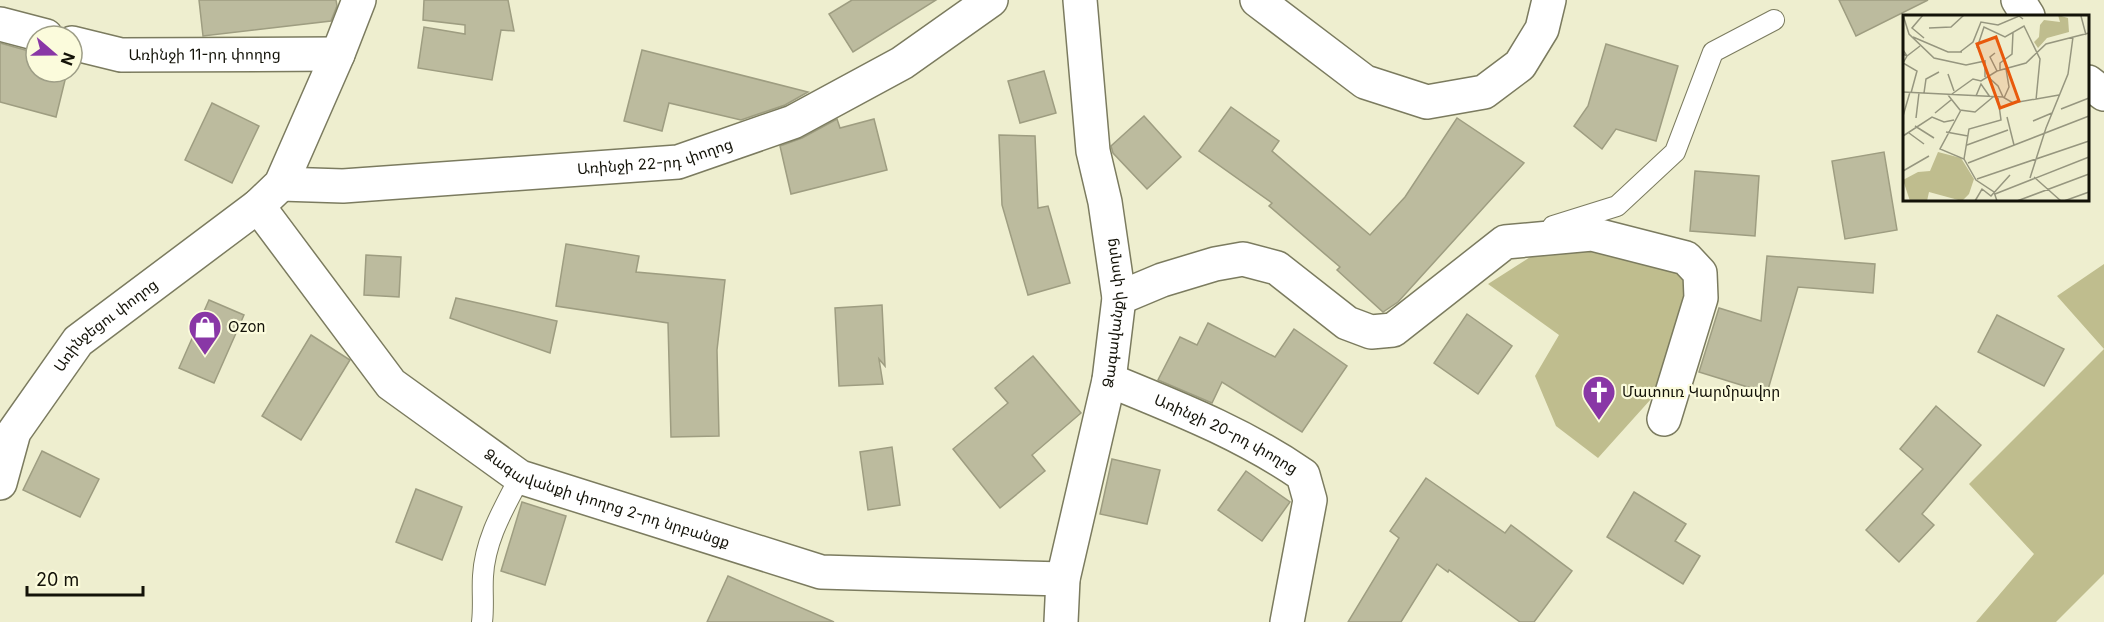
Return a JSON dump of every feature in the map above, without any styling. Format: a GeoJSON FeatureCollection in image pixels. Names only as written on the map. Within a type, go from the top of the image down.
{"type":"FeatureCollection","features":[{"type":"Feature","properties":{"kind":"street"},"geometry":{"type":"LineString","coordinates":[[270,195],[338,54],[358,0]]}},
{"type":"Feature","properties":{"kind":"street","name":"Առինջի 22-րդ փողոց"},"geometry":{"type":"LineString","coordinates":[[270,195],[343,186],[678,162],[794,122],[903,63],[992,0]]}},
{"type":"Feature","properties":{"kind":"street","name":"Ձագավանքի փողոց"},"geometry":{"type":"LineString","coordinates":[[1061,622],[1063,579],[1109,380],[1119,298],[1105,202],[1093,151],[1080,0]]}},
{"type":"Feature","properties":{"kind":"street"},"geometry":{"type":"LineString","coordinates":[[1257,0],[1365,82],[1427,102],[1484,92],[1520,65],[1542,29],[1549,0]]}},
{"type":"Feature","properties":{"kind":"street"},"geometry":{"type":"LineString","coordinates":[[2018,0],[2027,15]]}},
{"type":"Feature","properties":{"kind":"street"},"geometry":{"type":"LineString","coordinates":[[0,24],[24,30]]}},
{"type":"Feature","properties":{"kind":"street","name":"Առինջի 11-րդ փողոց"},"geometry":{"type":"LineString","coordinates":[[84,46],[121,55],[338,54]]}},
{"type":"Feature","properties":{"kind":"street"},"geometry":{"type":"LineString","coordinates":[[2089,83],[2104,94]]}},
{"type":"Feature","properties":{"kind":"street","name":"Ձագավանքի փողոց 2-րդ նրբանցք"},"geometry":{"type":"LineString","coordinates":[[270,195],[391,384],[520,477],[821,572],[1063,579]]}},
{"type":"Feature","properties":{"kind":"street","name":"Առինջեցու փողոց"},"geometry":{"type":"LineString","coordinates":[[0,483],[14,432],[78,341],[270,195]]}},
{"type":"Feature","properties":{"kind":"street"},"geometry":{"type":"LineString","coordinates":[[1119,298],[1162,280],[1215,264],[1243,259],[1277,267],[1347,323],[1371,332],[1393,330],[1505,242],[1592,234],[1686,258],[1700,273],[1701,298],[1664,419]]}},
{"type":"Feature","properties":{"kind":"street","name":"Առինջի 20-րդ փողոց"},"geometry":{"type":"LineString","coordinates":[[1109,380],[1209,421],[1271,453],[1304,475],[1310,500],[1287,622]]}},
{"type":"Feature","properties":{"kind":"lane"},"geometry":{"type":"LineString","coordinates":[[1505,242],[1617,206],[1675,152],[1713,52],[1774,20]]}},
{"type":"Feature","properties":{"kind":"lane"},"geometry":{"type":"LineString","coordinates":[[482,622],[483,575],[490,536],[520,477]]}},
{"type":"Feature","properties":{"kind":"shaded area"},"geometry":{"type":"Polygon","coordinates":[[[1586,246],[1693,275],[1660,389],[1598,458],[1556,426],[1535,376],[1559,335],[1488,284],[1546,247],[1586,246]]]}},
{"type":"Feature","properties":{"kind":"shaded area"},"geometry":{"type":"Polygon","coordinates":[[[2104,264],[2104,349],[2057,296],[2104,264]]]}},
{"type":"Feature","properties":{"kind":"shaded area"},"geometry":{"type":"Polygon","coordinates":[[[2104,349],[2104,574],[2056,622],[1976,622],[2034,554],[1969,484],[2104,349]]]}},
{"type":"Feature","properties":{"kind":"building"},"geometry":{"type":"Polygon","coordinates":[[[199,0],[336,0],[337,6],[331,21],[203,36],[199,0]]]}},
{"type":"Feature","properties":{"kind":"building"},"geometry":{"type":"Polygon","coordinates":[[[424,0],[508,0],[514,31],[501,30],[492,80],[418,68],[424,27],[465,34],[465,25],[423,20],[424,0]]]}},
{"type":"Feature","properties":{"kind":"building"},"geometry":{"type":"Polygon","coordinates":[[[852,0],[936,0],[853,52],[829,14],[852,0]]]}},
{"type":"Feature","properties":{"kind":"building"},"geometry":{"type":"Polygon","coordinates":[[[1839,0],[1928,0],[1856,36],[1839,0]]]}},
{"type":"Feature","properties":{"kind":"building"},"geometry":{"type":"Polygon","coordinates":[[[0,43],[24,50],[24,84],[64,84],[56,117],[0,102],[0,43]]]}},
{"type":"Feature","properties":{"kind":"building"},"geometry":{"type":"Polygon","coordinates":[[[1606,44],[1678,66],[1656,141],[1616,129],[1602,149],[1574,126],[1588,106],[1606,44]]]}},
{"type":"Feature","properties":{"kind":"building"},"geometry":{"type":"Polygon","coordinates":[[[642,50],[808,92],[785,105],[741,120],[669,103],[662,131],[624,121],[642,50]]]}},
{"type":"Feature","properties":{"kind":"building"},"geometry":{"type":"Polygon","coordinates":[[[1044,71],[1056,113],[1020,123],[1008,81],[1044,71]]]}},
{"type":"Feature","properties":{"kind":"building"},"geometry":{"type":"Polygon","coordinates":[[[212,103],[259,126],[232,183],[185,160],[212,103]]]}},
{"type":"Feature","properties":{"kind":"building"},"geometry":{"type":"Polygon","coordinates":[[[1231,107],[1279,141],[1272,151],[1370,235],[1405,197],[1457,118],[1524,163],[1398,302],[1383,312],[1337,270],[1340,267],[1269,206],[1272,203],[1199,151],[1231,107]]]}},
{"type":"Feature","properties":{"kind":"building"},"geometry":{"type":"Polygon","coordinates":[[[1144,116],[1181,157],[1147,189],[1113,153],[1111,146],[1144,116]]]}},
{"type":"Feature","properties":{"kind":"building"},"geometry":{"type":"Polygon","coordinates":[[[837,119],[840,128],[874,119],[887,170],[791,194],[780,146],[802,138],[837,119]]]}},
{"type":"Feature","properties":{"kind":"building"},"geometry":{"type":"Polygon","coordinates":[[[999,135],[1035,136],[1038,208],[1048,206],[1070,283],[1028,295],[1002,205],[999,135]]]}},
{"type":"Feature","properties":{"kind":"building"},"geometry":{"type":"Polygon","coordinates":[[[1884,152],[1897,230],[1845,239],[1832,161],[1884,152]]]}},
{"type":"Feature","properties":{"kind":"building"},"geometry":{"type":"Polygon","coordinates":[[[1695,171],[1759,176],[1755,236],[1690,231],[1695,171]]]}},
{"type":"Feature","properties":{"kind":"building"},"geometry":{"type":"Polygon","coordinates":[[[566,244],[639,256],[636,272],[725,280],[717,350],[719,436],[671,437],[668,323],[556,306],[566,244]]]}},
{"type":"Feature","properties":{"kind":"building"},"geometry":{"type":"Polygon","coordinates":[[[366,255],[401,257],[399,297],[364,295],[366,255]]]}},
{"type":"Feature","properties":{"kind":"building"},"geometry":{"type":"Polygon","coordinates":[[[1767,256],[1875,264],[1873,293],[1798,287],[1767,393],[1699,372],[1719,308],[1761,321],[1767,256]]]}},
{"type":"Feature","properties":{"kind":"building"},"geometry":{"type":"Polygon","coordinates":[[[456,298],[557,321],[550,353],[450,318],[456,298]]]}},
{"type":"Feature","properties":{"kind":"building"},"geometry":{"type":"Polygon","coordinates":[[[209,300],[244,315],[214,383],[179,368],[209,300]]]}},
{"type":"Feature","properties":{"kind":"building"},"geometry":{"type":"Polygon","coordinates":[[[882,305],[885,366],[879,359],[883,384],[839,386],[835,308],[882,305]]]}},
{"type":"Feature","properties":{"kind":"building"},"geometry":{"type":"Polygon","coordinates":[[[1467,314],[1512,346],[1478,394],[1434,363],[1467,314]]]}},
{"type":"Feature","properties":{"kind":"building"},"geometry":{"type":"Polygon","coordinates":[[[1997,315],[2064,349],[2044,386],[1978,352],[1997,315]]]}},
{"type":"Feature","properties":{"kind":"building"},"geometry":{"type":"Polygon","coordinates":[[[1208,323],[1275,357],[1294,329],[1347,366],[1302,432],[1222,382],[1212,403],[1158,380],[1180,337],[1197,345],[1208,323]]]}},
{"type":"Feature","properties":{"kind":"building"},"geometry":{"type":"Polygon","coordinates":[[[311,335],[350,360],[301,440],[262,416],[311,335]]]}},
{"type":"Feature","properties":{"kind":"building"},"geometry":{"type":"Polygon","coordinates":[[[1033,356],[1081,413],[1032,455],[1045,471],[1000,508],[953,449],[1008,403],[995,388],[1033,356]]]}},
{"type":"Feature","properties":{"kind":"building"},"geometry":{"type":"Polygon","coordinates":[[[1936,406],[1981,445],[1922,514],[1934,525],[1899,562],[1866,530],[1923,469],[1900,449],[1936,406]]]}},
{"type":"Feature","properties":{"kind":"building"},"geometry":{"type":"Polygon","coordinates":[[[892,447],[900,505],[868,510],[860,452],[892,447]]]}},
{"type":"Feature","properties":{"kind":"building"},"geometry":{"type":"Polygon","coordinates":[[[42,451],[99,479],[80,517],[23,490],[42,451]]]}},
{"type":"Feature","properties":{"kind":"building"},"geometry":{"type":"Polygon","coordinates":[[[1112,459],[1160,470],[1147,524],[1100,514],[1112,459]]]}},
{"type":"Feature","properties":{"kind":"building"},"geometry":{"type":"Polygon","coordinates":[[[1246,471],[1290,502],[1262,541],[1218,510],[1246,471]]]}},
{"type":"Feature","properties":{"kind":"building"},"geometry":{"type":"Polygon","coordinates":[[[1426,478],[1505,533],[1511,525],[1572,571],[1534,622],[1520,622],[1449,570],[1448,572],[1437,564],[1401,622],[1348,622],[1399,538],[1390,531],[1426,478]]]}},
{"type":"Feature","properties":{"kind":"building"},"geometry":{"type":"Polygon","coordinates":[[[416,489],[462,507],[442,560],[396,542],[416,489]]]}},
{"type":"Feature","properties":{"kind":"building"},"geometry":{"type":"Polygon","coordinates":[[[1634,492],[1686,524],[1675,541],[1700,556],[1683,584],[1607,537],[1634,492]]]}},
{"type":"Feature","properties":{"kind":"building"},"geometry":{"type":"Polygon","coordinates":[[[522,502],[566,516],[545,585],[501,571],[522,502]]]}},
{"type":"Feature","properties":{"kind":"building"},"geometry":{"type":"Polygon","coordinates":[[[728,576],[834,622],[707,622],[728,576]]]}},
{"type":"Feature","properties":{"kind":"place","name":"Ozon"},"geometry":{"type":"Point","coordinates":[205,356]}},
{"type":"Feature","properties":{"kind":"place","name":"Մատուռ Կարմրավոր"},"geometry":{"type":"Point","coordinates":[1599,421]}}]}
